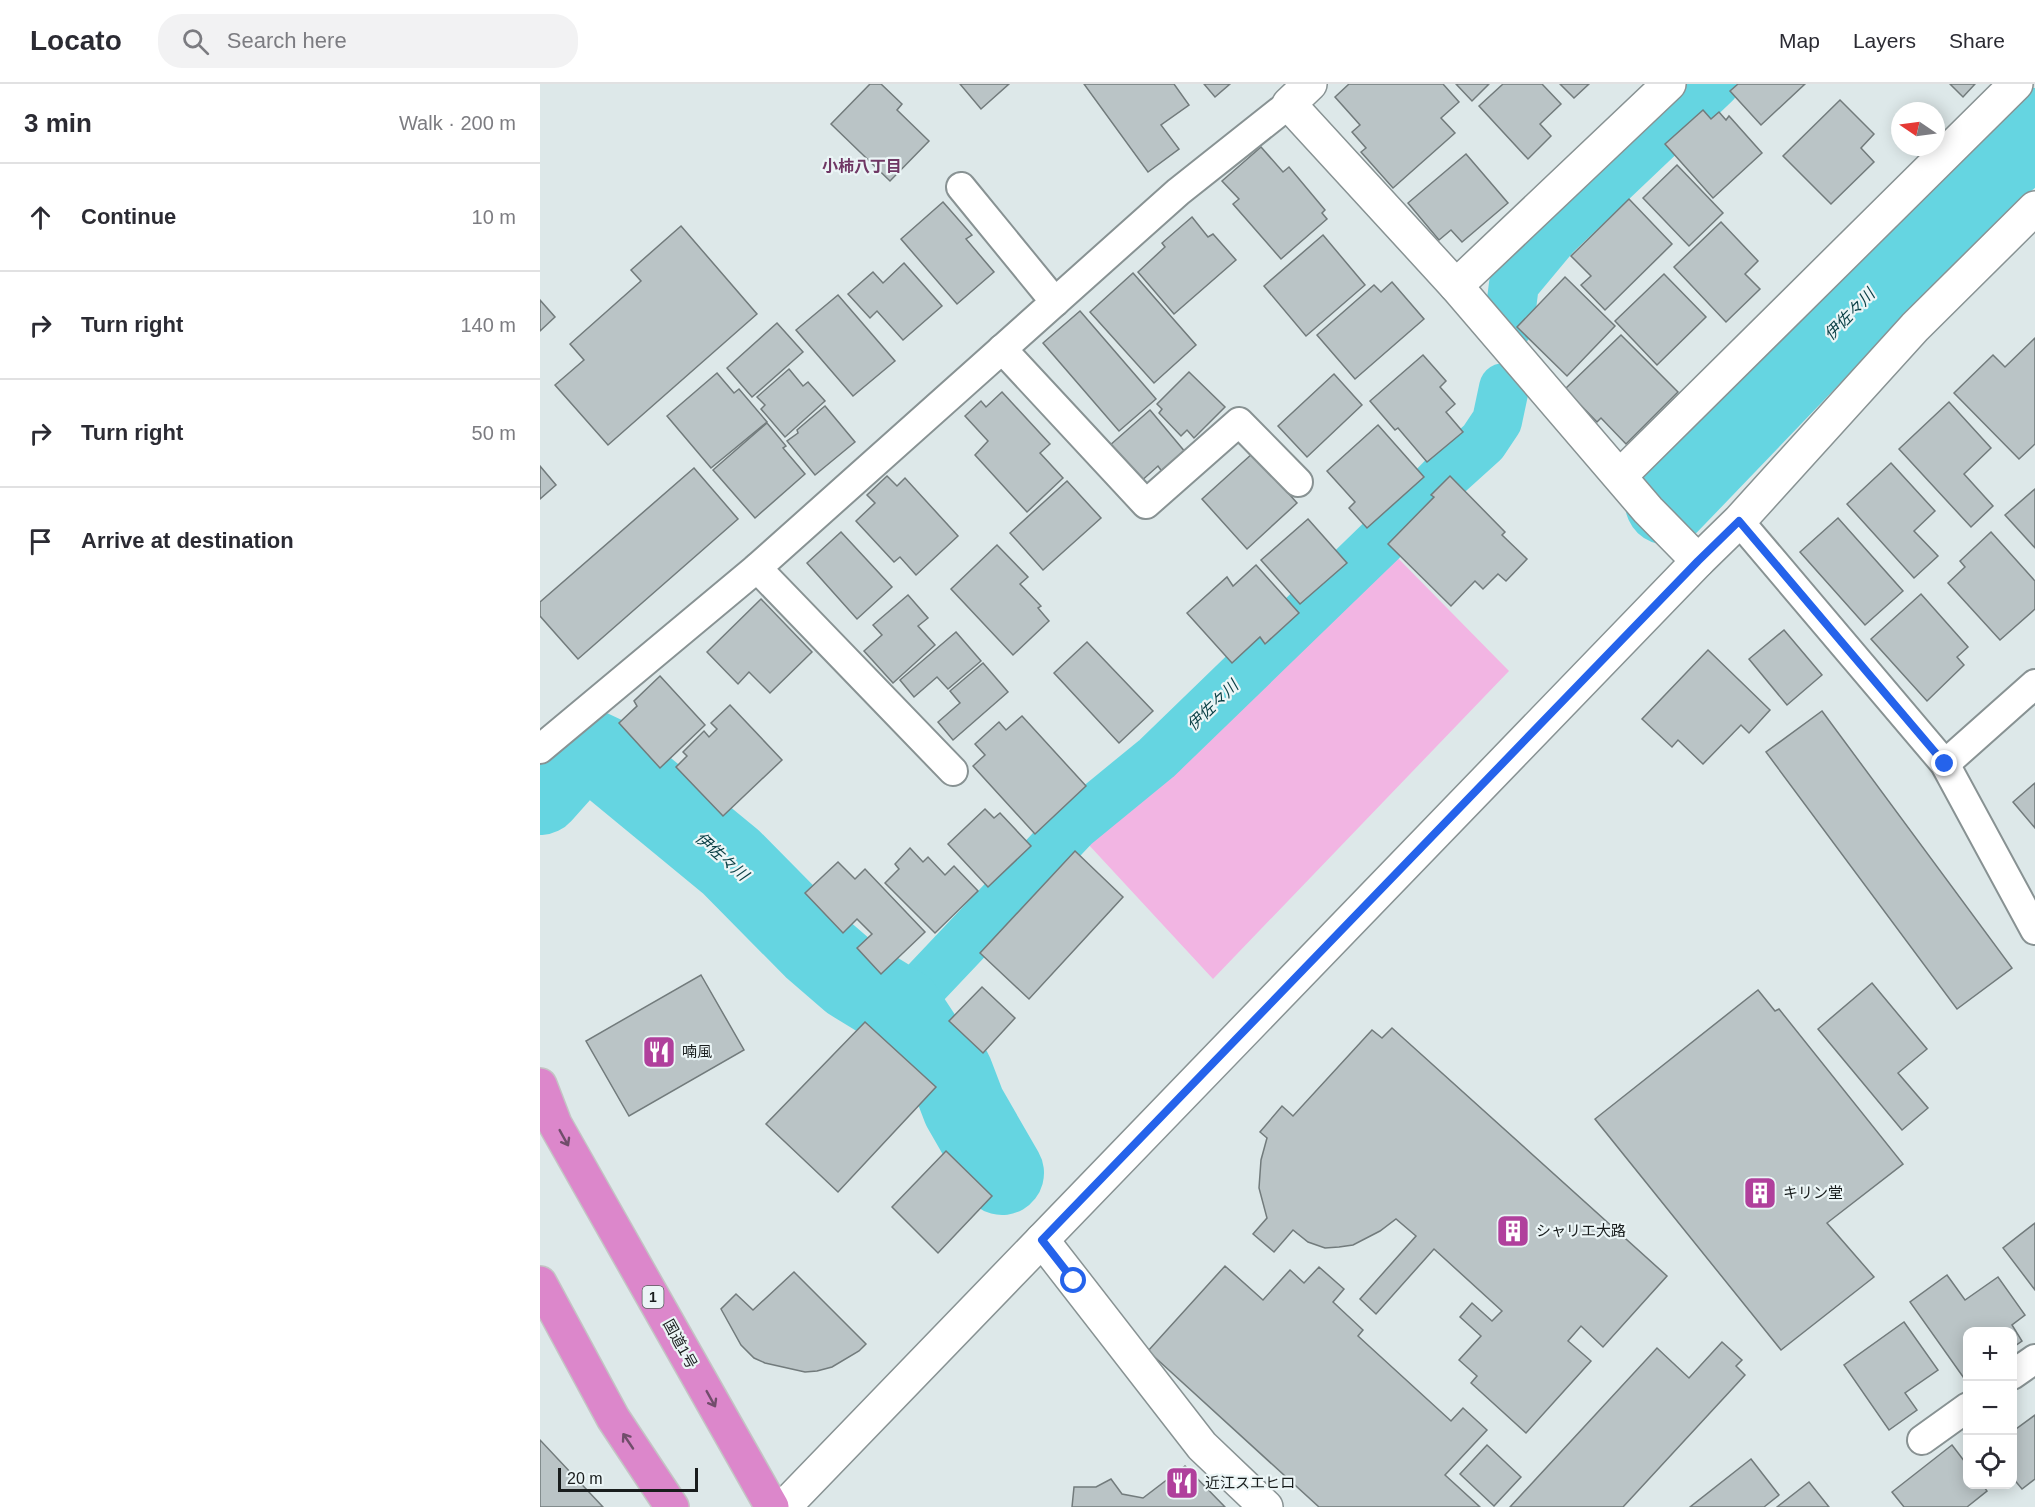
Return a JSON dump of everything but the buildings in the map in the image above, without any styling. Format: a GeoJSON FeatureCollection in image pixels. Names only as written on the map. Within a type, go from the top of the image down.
{"type":"FeatureCollection","features":[{"type":"Feature","properties":{"kind":"highway","name":"国道1号"},"geometry":{"type":"LineString","coordinates":[[540,1085],[555,1124],[772,1507]]}},
{"type":"Feature","properties":{"kind":"highway"},"geometry":{"type":"LineString","coordinates":[[540,1283],[613,1418],[672,1507]]}},
{"type":"Feature","properties":{"kind":"street"},"geometry":{"type":"LineString","coordinates":[[1456,286],[1669,84]]}},
{"type":"Feature","properties":{"kind":"street"},"geometry":{"type":"LineString","coordinates":[[1620,477],[2016,84]]}},
{"type":"Feature","properties":{"kind":"street"},"geometry":{"type":"LineString","coordinates":[[1300,94],[1456,286],[1648,510],[1698,561]]}},
{"type":"Feature","properties":{"kind":"street"},"geometry":{"type":"LineString","coordinates":[[784,1507],[1739,521],[1915,327],[2035,208]]}},
{"type":"Feature","properties":{"kind":"street"},"geometry":{"type":"LineString","coordinates":[[1042,1240],[1202,1446],[1266,1507]]}},
{"type":"Feature","properties":{"kind":"lane"},"geometry":{"type":"LineString","coordinates":[[540,749],[756,568],[1178,192],[1300,94]]}},
{"type":"Feature","properties":{"kind":"lane"},"geometry":{"type":"LineString","coordinates":[[961,187],[1055,302]]}},
{"type":"Feature","properties":{"kind":"lane"},"geometry":{"type":"LineString","coordinates":[[1002,349],[1146,504],[1239,422],[1298,482]]}},
{"type":"Feature","properties":{"kind":"lane"},"geometry":{"type":"LineString","coordinates":[[1739,521],[1945,764],[2035,930]]}},
{"type":"Feature","properties":{"kind":"lane"},"geometry":{"type":"LineString","coordinates":[[756,568],[953,771]]}},
{"type":"Feature","properties":{"kind":"lane"},"geometry":{"type":"LineString","coordinates":[[1945,764],[2035,684]]}},
{"type":"Feature","properties":{"kind":"lane"},"geometry":{"type":"LineString","coordinates":[[2017,1372],[2035,1359]]}},
{"type":"Feature","properties":{"kind":"lane"},"geometry":{"type":"LineString","coordinates":[[1922,1440],[1963,1411]]}},
{"type":"Feature","properties":{"kind":"shaded area"},"geometry":{"type":"Polygon","coordinates":[[[1388,548],[1509,671],[1213,979],[1088,844],[1083,826],[1152,771],[1213,716],[1377,553],[1388,548]]]}},
{"type":"Feature","properties":{"kind":"waterway","name":"伊佐々川"},"geometry":{"type":"LineString","coordinates":[[1509,324],[1514,284],[1554,236],[1714,84]]}},
{"type":"Feature","properties":{"kind":"waterway","name":"伊佐々川"},"geometry":{"type":"LineString","coordinates":[[1667,503],[1934,225],[2035,130]]}},
{"type":"Feature","properties":{"kind":"waterway","name":"伊佐々川"},"geometry":{"type":"LineString","coordinates":[[901,1009],[1074,826],[1157,758],[1442,479],[1483,442],[1497,421],[1504,388]]}},
{"type":"Feature","properties":{"kind":"waterway","name":"伊佐々川"},"geometry":{"type":"LineString","coordinates":[[540,793],[573,756],[589,751],[606,759],[731,862],[815,947],[852,979],[901,1009],[924,1044],[951,1073],[964,1107],[1002,1173]]}},
{"type":"Feature","properties":{"kind":"place","name":"喃風"},"geometry":{"type":"Point","coordinates":[659,1052]}},
{"type":"Feature","properties":{"kind":"place","name":"キリン堂"},"geometry":{"type":"Point","coordinates":[1760,1193]}},
{"type":"Feature","properties":{"kind":"place","name":"シャリエ大路"},"geometry":{"type":"Point","coordinates":[1513,1231]}},
{"type":"Feature","properties":{"kind":"place","name":"近江スエヒロ"},"geometry":{"type":"Point","coordinates":[1182,1483]}},
{"type":"Feature","properties":{"kind":"district","name":"小柿八丁目"},"geometry":{"type":"Point","coordinates":[862,166]}},
{"type":"Feature","properties":{"kind":"route"},"geometry":{"type":"LineString","coordinates":[[1074,1281],[1042,1240],[1739,521],[1945,764]]}}]}
